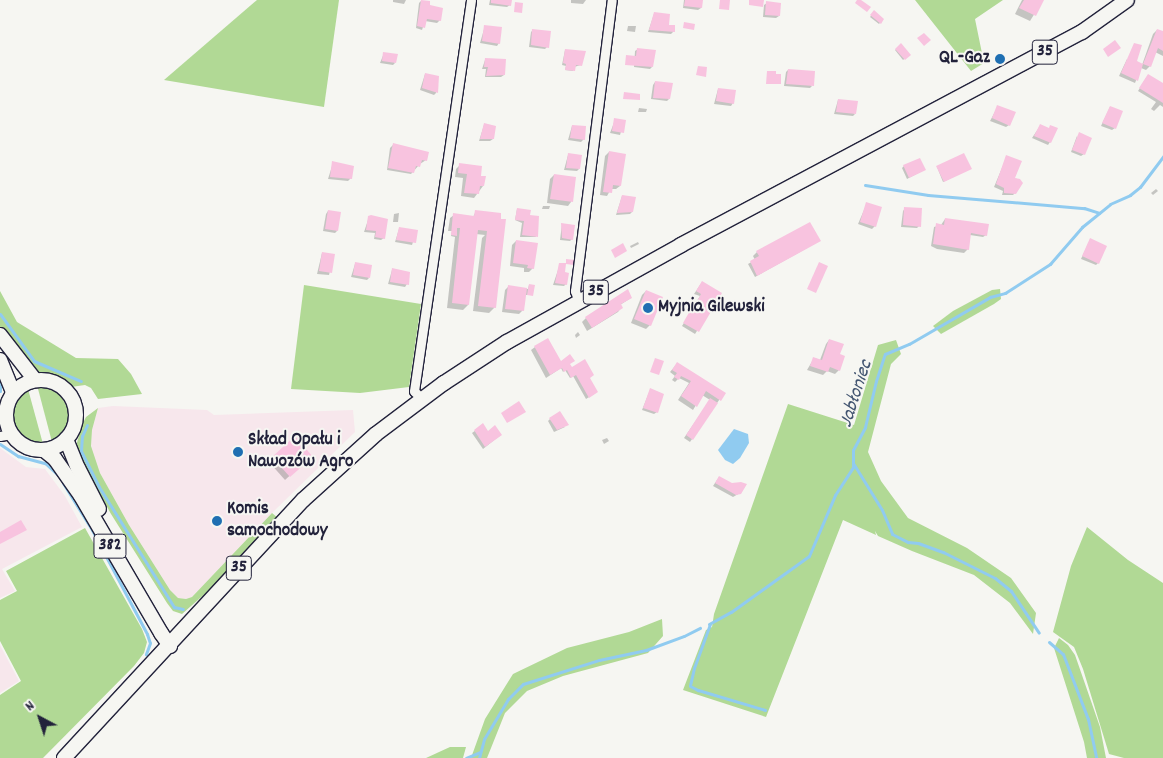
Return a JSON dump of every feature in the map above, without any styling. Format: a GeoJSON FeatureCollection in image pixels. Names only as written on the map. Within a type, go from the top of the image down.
{"type":"FeatureCollection","features":[{"type":"Feature","properties":{"kind":"main road","name":"35"},"geometry":{"type":"LineString","coordinates":[[64,758],[174,642],[303,500],[418,395],[507,342],[827,166],[1082,32],[1127,0]]}},
{"type":"Feature","properties":{"kind":"main road"},"geometry":{"type":"LineString","coordinates":[[0,335],[35,380]]}},
{"type":"Feature","properties":{"kind":"main road"},"geometry":{"type":"LineString","coordinates":[[0,360],[13,392]]}},
{"type":"Feature","properties":{"kind":"main road"},"geometry":{"type":"LineString","coordinates":[[35,380],[56,382],[68,391],[76,409],[75,423],[66,439],[54,448],[44,450],[22,445],[5,435],[2,416],[9,399],[13,392],[23,384],[35,380]]}},
{"type":"Feature","properties":{"kind":"main road","name":"382"},"geometry":{"type":"LineString","coordinates":[[66,439],[98,507],[168,628],[174,642]]}},
{"type":"Feature","properties":{"kind":"main road","name":"382"},"geometry":{"type":"LineString","coordinates":[[44,450],[59,465],[81,496],[161,633],[174,642]]}},
{"type":"Feature","properties":{"kind":"street"},"geometry":{"type":"LineString","coordinates":[[418,395],[472,0]]}},
{"type":"Feature","properties":{"kind":"street"},"geometry":{"type":"LineString","coordinates":[[579,302],[575,291],[612,0]]}},
{"type":"Feature","properties":{"kind":"shaded area"},"geometry":{"type":"Polygon","coordinates":[[[113,406],[207,410],[214,415],[353,410],[355,432],[272,513],[192,597],[186,599],[178,598],[170,590],[129,525],[100,473],[91,446],[92,430],[98,408],[113,406]]]}},
{"type":"Feature","properties":{"kind":"shaded area"},"geometry":{"type":"Polygon","coordinates":[[[0,448],[26,467],[45,469],[65,496],[82,527],[2,569],[15,591],[0,598],[0,448]]]}},
{"type":"Feature","properties":{"kind":"shaded area"},"geometry":{"type":"Polygon","coordinates":[[[0,645],[19,681],[0,693],[0,645]]]}},
{"type":"Feature","properties":{"kind":"green space"},"geometry":{"type":"Polygon","coordinates":[[[257,0],[339,0],[324,107],[164,80],[257,0]]]}},
{"type":"Feature","properties":{"kind":"green space"},"geometry":{"type":"Polygon","coordinates":[[[915,0],[1003,0],[975,19],[984,63],[971,71],[915,0]]]}},
{"type":"Feature","properties":{"kind":"green space"},"geometry":{"type":"Polygon","coordinates":[[[304,285],[421,304],[409,387],[360,393],[291,389],[304,285]]]}},
{"type":"Feature","properties":{"kind":"green space"},"geometry":{"type":"Polygon","coordinates":[[[1000,289],[1001,299],[941,334],[933,326],[953,311],[992,290],[1000,289]]]}},
{"type":"Feature","properties":{"kind":"green space"},"geometry":{"type":"Polygon","coordinates":[[[0,291],[17,322],[76,358],[118,359],[131,374],[142,394],[98,399],[91,388],[85,385],[71,387],[60,378],[35,372],[20,356],[0,327],[0,291]]]}},
{"type":"Feature","properties":{"kind":"green space"},"geometry":{"type":"Polygon","coordinates":[[[896,340],[901,354],[891,364],[868,452],[881,481],[908,518],[967,548],[1011,578],[1036,613],[1033,634],[1010,603],[974,575],[878,536],[875,531],[876,535],[843,520],[766,717],[683,690],[706,630],[712,627],[714,614],[788,404],[854,425],[878,345],[896,340]]]}},
{"type":"Feature","properties":{"kind":"green space"},"geometry":{"type":"Polygon","coordinates":[[[37,385],[59,393],[69,410],[67,427],[52,442],[37,385]]]}},
{"type":"Feature","properties":{"kind":"green space"},"geometry":{"type":"Polygon","coordinates":[[[28,389],[43,444],[32,443],[22,437],[13,425],[11,416],[12,405],[18,396],[28,389]]]}},
{"type":"Feature","properties":{"kind":"green space"},"geometry":{"type":"Polygon","coordinates":[[[98,408],[92,430],[91,446],[100,473],[129,525],[170,590],[178,598],[186,599],[192,597],[272,513],[278,518],[207,592],[182,614],[173,611],[167,603],[111,514],[79,457],[76,446],[82,425],[86,417],[98,408]]]}},
{"type":"Feature","properties":{"kind":"green space"},"geometry":{"type":"Polygon","coordinates":[[[1087,527],[1128,560],[1163,583],[1163,758],[1124,758],[1109,754],[1083,669],[1074,647],[1053,632],[1071,566],[1087,527]]]}},
{"type":"Feature","properties":{"kind":"green space"},"geometry":{"type":"Polygon","coordinates":[[[85,528],[142,629],[147,642],[144,653],[134,666],[43,758],[0,758],[0,695],[21,681],[0,641],[0,600],[17,591],[6,571],[85,528]]]}},
{"type":"Feature","properties":{"kind":"green space"},"geometry":{"type":"Polygon","coordinates":[[[662,619],[663,636],[648,653],[563,676],[527,691],[505,713],[487,758],[471,758],[485,719],[513,674],[567,648],[629,632],[662,619]]]}},
{"type":"Feature","properties":{"kind":"green space"},"geometry":{"type":"Polygon","coordinates":[[[1059,638],[1068,645],[1075,655],[1100,727],[1106,758],[1087,758],[1084,742],[1054,648],[1059,638]]]}},
{"type":"Feature","properties":{"kind":"green space"},"geometry":{"type":"Polygon","coordinates":[[[450,747],[466,747],[463,758],[426,758],[450,747]]]}},
{"type":"Feature","properties":{"kind":"water"},"geometry":{"type":"Polygon","coordinates":[[[734,429],[748,434],[749,443],[740,458],[733,464],[725,460],[718,450],[734,429]]]}},
{"type":"Feature","properties":{"kind":"building"},"geometry":{"type":"Polygon","coordinates":[[[421,0],[430,1],[430,5],[443,8],[441,21],[427,19],[425,28],[417,26],[421,0]]]}},
{"type":"Feature","properties":{"kind":"building"},"geometry":{"type":"Polygon","coordinates":[[[491,0],[512,0],[511,6],[491,3],[491,0]]]}},
{"type":"Feature","properties":{"kind":"building"},"geometry":{"type":"Polygon","coordinates":[[[685,0],[703,0],[702,8],[684,6],[685,0]]]}},
{"type":"Feature","properties":{"kind":"building"},"geometry":{"type":"Polygon","coordinates":[[[720,0],[730,0],[729,10],[719,9],[720,0]]]}},
{"type":"Feature","properties":{"kind":"building"},"geometry":{"type":"Polygon","coordinates":[[[749,0],[764,0],[763,7],[749,5],[749,0]]]}},
{"type":"Feature","properties":{"kind":"building"},"geometry":{"type":"Polygon","coordinates":[[[857,0],[861,0],[871,7],[867,12],[855,3],[857,0]]]}},
{"type":"Feature","properties":{"kind":"building"},"geometry":{"type":"Polygon","coordinates":[[[1024,0],[1044,0],[1036,16],[1019,8],[1024,0]]]}},
{"type":"Feature","properties":{"kind":"building"},"geometry":{"type":"Polygon","coordinates":[[[766,1],[781,3],[780,16],[765,15],[766,1]]]}},
{"type":"Feature","properties":{"kind":"building"},"geometry":{"type":"Polygon","coordinates":[[[515,2],[523,3],[522,13],[514,12],[515,2]]]}},
{"type":"Feature","properties":{"kind":"building"},"geometry":{"type":"Polygon","coordinates":[[[874,10],[884,19],[881,24],[870,15],[874,10]]]}},
{"type":"Feature","properties":{"kind":"building"},"geometry":{"type":"Polygon","coordinates":[[[654,12],[670,14],[669,25],[675,25],[675,32],[649,30],[654,12]]]}},
{"type":"Feature","properties":{"kind":"building"},"geometry":{"type":"Polygon","coordinates":[[[684,22],[695,24],[694,30],[683,28],[684,22]]]}},
{"type":"Feature","properties":{"kind":"building"},"geometry":{"type":"Polygon","coordinates":[[[484,25],[502,27],[500,44],[482,41],[484,25]]]}},
{"type":"Feature","properties":{"kind":"building"},"geometry":{"type":"Polygon","coordinates":[[[532,29],[551,31],[549,48],[531,45],[532,29]]]}},
{"type":"Feature","properties":{"kind":"building"},"geometry":{"type":"Polygon","coordinates":[[[1157,29],[1163,31],[1163,51],[1158,48],[1151,67],[1143,64],[1157,29]]]}},
{"type":"Feature","properties":{"kind":"building"},"geometry":{"type":"Polygon","coordinates":[[[924,33],[931,40],[924,46],[917,38],[924,33]]]}},
{"type":"Feature","properties":{"kind":"building"},"geometry":{"type":"Polygon","coordinates":[[[1115,40],[1121,48],[1108,57],[1103,49],[1115,40]]]}},
{"type":"Feature","properties":{"kind":"building"},"geometry":{"type":"Polygon","coordinates":[[[901,43],[911,55],[905,60],[895,49],[901,43]]]}},
{"type":"Feature","properties":{"kind":"building"},"geometry":{"type":"Polygon","coordinates":[[[1134,43],[1142,45],[1137,61],[1143,64],[1138,81],[1121,73],[1134,43]]]}},
{"type":"Feature","properties":{"kind":"building"},"geometry":{"type":"Polygon","coordinates":[[[637,48],[656,50],[653,67],[625,65],[626,55],[636,56],[637,48]]]}},
{"type":"Feature","properties":{"kind":"building"},"geometry":{"type":"Polygon","coordinates":[[[565,49],[586,51],[582,66],[576,65],[575,71],[565,70],[566,64],[563,63],[565,49]]]}},
{"type":"Feature","properties":{"kind":"building"},"geometry":{"type":"Polygon","coordinates":[[[383,52],[398,54],[396,63],[382,61],[383,52]]]}},
{"type":"Feature","properties":{"kind":"building"},"geometry":{"type":"Polygon","coordinates":[[[485,58],[506,59],[505,75],[486,76],[488,67],[484,67],[485,58]]]}},
{"type":"Feature","properties":{"kind":"building"},"geometry":{"type":"Polygon","coordinates":[[[698,66],[707,67],[706,77],[696,75],[698,66]]]}},
{"type":"Feature","properties":{"kind":"building"},"geometry":{"type":"Polygon","coordinates":[[[788,69],[815,71],[814,86],[786,84],[788,69]]]}},
{"type":"Feature","properties":{"kind":"building"},"geometry":{"type":"Polygon","coordinates":[[[767,71],[776,71],[776,74],[781,74],[781,84],[766,84],[767,71]]]}},
{"type":"Feature","properties":{"kind":"building"},"geometry":{"type":"Polygon","coordinates":[[[425,73],[439,76],[438,93],[422,88],[425,73]]]}},
{"type":"Feature","properties":{"kind":"building"},"geometry":{"type":"Polygon","coordinates":[[[1148,74],[1163,83],[1163,103],[1139,88],[1148,74]]]}},
{"type":"Feature","properties":{"kind":"building"},"geometry":{"type":"Polygon","coordinates":[[[655,81],[673,83],[670,99],[653,98],[655,81]]]}},
{"type":"Feature","properties":{"kind":"building"},"geometry":{"type":"Polygon","coordinates":[[[718,88],[736,90],[734,104],[716,101],[718,88]]]}},
{"type":"Feature","properties":{"kind":"building"},"geometry":{"type":"Polygon","coordinates":[[[624,92],[640,94],[640,100],[623,99],[624,92]]]}},
{"type":"Feature","properties":{"kind":"building"},"geometry":{"type":"Polygon","coordinates":[[[838,99],[858,101],[856,114],[836,112],[838,99]]]}},
{"type":"Feature","properties":{"kind":"building"},"geometry":{"type":"Polygon","coordinates":[[[997,105],[1016,112],[1010,126],[992,118],[997,105]]]}},
{"type":"Feature","properties":{"kind":"building"},"geometry":{"type":"Polygon","coordinates":[[[1110,106],[1123,111],[1116,129],[1102,123],[1110,106]]]}},
{"type":"Feature","properties":{"kind":"building"},"geometry":{"type":"Polygon","coordinates":[[[614,118],[626,120],[624,133],[612,131],[614,118]]]}},
{"type":"Feature","properties":{"kind":"building"},"geometry":{"type":"Polygon","coordinates":[[[484,123],[496,126],[494,139],[480,139],[484,123]]]}},
{"type":"Feature","properties":{"kind":"building"},"geometry":{"type":"Polygon","coordinates":[[[1040,124],[1049,128],[1050,125],[1058,128],[1051,143],[1034,136],[1040,124]]]}},
{"type":"Feature","properties":{"kind":"building"},"geometry":{"type":"Polygon","coordinates":[[[572,125],[586,126],[585,140],[570,138],[572,125]]]}},
{"type":"Feature","properties":{"kind":"building"},"geometry":{"type":"Polygon","coordinates":[[[1079,132],[1092,138],[1085,155],[1072,150],[1079,132]]]}},
{"type":"Feature","properties":{"kind":"building"},"geometry":{"type":"Polygon","coordinates":[[[393,143],[429,152],[427,161],[422,160],[420,167],[416,166],[414,173],[388,168],[393,143]]]}},
{"type":"Feature","properties":{"kind":"building"},"geometry":{"type":"Polygon","coordinates":[[[609,151],[626,154],[621,186],[613,185],[612,193],[603,192],[609,151]]]}},
{"type":"Feature","properties":{"kind":"building"},"geometry":{"type":"Polygon","coordinates":[[[568,153],[582,155],[580,169],[566,168],[568,153]]]}},
{"type":"Feature","properties":{"kind":"building"},"geometry":{"type":"Polygon","coordinates":[[[964,153],[972,169],[944,182],[936,166],[964,153]]]}},
{"type":"Feature","properties":{"kind":"building"},"geometry":{"type":"Polygon","coordinates":[[[1006,155],[1022,161],[1015,178],[1020,179],[1023,183],[1016,194],[1004,193],[1004,188],[996,184],[1006,155]]]}},
{"type":"Feature","properties":{"kind":"building"},"geometry":{"type":"Polygon","coordinates":[[[920,158],[926,170],[909,178],[903,165],[920,158]]]}},
{"type":"Feature","properties":{"kind":"building"},"geometry":{"type":"Polygon","coordinates":[[[332,161],[354,166],[352,179],[330,177],[332,161]]]}},
{"type":"Feature","properties":{"kind":"building"},"geometry":{"type":"Polygon","coordinates":[[[459,163],[482,166],[481,176],[486,176],[484,186],[480,186],[479,194],[464,193],[467,174],[458,173],[459,163]]]}},
{"type":"Feature","properties":{"kind":"building"},"geometry":{"type":"Polygon","coordinates":[[[554,174],[576,177],[573,202],[550,199],[554,174]]]}},
{"type":"Feature","properties":{"kind":"building"},"geometry":{"type":"Polygon","coordinates":[[[622,195],[636,197],[633,212],[617,213],[622,195]]]}},
{"type":"Feature","properties":{"kind":"building"},"geometry":{"type":"Polygon","coordinates":[[[866,202],[882,207],[876,227],[860,222],[866,202]]]}},
{"type":"Feature","properties":{"kind":"building"},"geometry":{"type":"Polygon","coordinates":[[[904,207],[922,208],[921,227],[903,225],[904,207]]]}},
{"type":"Feature","properties":{"kind":"building"},"geometry":{"type":"Polygon","coordinates":[[[517,208],[531,210],[530,215],[539,216],[538,237],[522,235],[524,221],[515,220],[517,208]]]}},
{"type":"Feature","properties":{"kind":"building"},"geometry":{"type":"Polygon","coordinates":[[[328,210],[341,212],[338,231],[325,229],[328,210]]]}},
{"type":"Feature","properties":{"kind":"building"},"geometry":{"type":"Polygon","coordinates":[[[475,210],[501,213],[501,219],[506,219],[496,308],[478,306],[487,231],[478,230],[469,305],[452,303],[460,228],[457,228],[457,236],[451,235],[453,213],[474,216],[475,210]]]}},
{"type":"Feature","properties":{"kind":"building"},"geometry":{"type":"Polygon","coordinates":[[[368,216],[388,219],[385,239],[375,237],[376,231],[366,230],[368,216]]]}},
{"type":"Feature","properties":{"kind":"building"},"geometry":{"type":"Polygon","coordinates":[[[945,218],[989,224],[987,236],[971,233],[969,250],[933,244],[936,223],[944,225],[945,218]]]}},
{"type":"Feature","properties":{"kind":"building"},"geometry":{"type":"Polygon","coordinates":[[[810,222],[821,241],[757,276],[750,261],[759,256],[756,251],[810,222]]]}},
{"type":"Feature","properties":{"kind":"building"},"geometry":{"type":"Polygon","coordinates":[[[561,223],[575,225],[573,240],[562,238],[561,223]]]}},
{"type":"Feature","properties":{"kind":"building"},"geometry":{"type":"Polygon","coordinates":[[[399,227],[418,230],[416,243],[396,240],[399,227]]]}},
{"type":"Feature","properties":{"kind":"building"},"geometry":{"type":"Polygon","coordinates":[[[1090,238],[1107,246],[1099,264],[1082,256],[1090,238]]]}},
{"type":"Feature","properties":{"kind":"building"},"geometry":{"type":"Polygon","coordinates":[[[516,240],[538,243],[534,269],[527,268],[528,265],[513,263],[516,240]]]}},
{"type":"Feature","properties":{"kind":"building"},"geometry":{"type":"Polygon","coordinates":[[[623,243],[627,251],[615,258],[611,250],[623,243]]]}},
{"type":"Feature","properties":{"kind":"building"},"geometry":{"type":"Polygon","coordinates":[[[322,252],[335,254],[332,273],[319,271],[322,252]]]}},
{"type":"Feature","properties":{"kind":"building"},"geometry":{"type":"Polygon","coordinates":[[[566,259],[575,260],[574,265],[566,264],[565,272],[569,273],[567,285],[555,283],[559,263],[566,263],[566,259]]]}},
{"type":"Feature","properties":{"kind":"building"},"geometry":{"type":"Polygon","coordinates":[[[355,262],[372,265],[370,278],[353,275],[355,262]]]}},
{"type":"Feature","properties":{"kind":"building"},"geometry":{"type":"Polygon","coordinates":[[[819,262],[828,266],[816,293],[807,289],[819,262]]]}},
{"type":"Feature","properties":{"kind":"building"},"geometry":{"type":"Polygon","coordinates":[[[392,268],[410,272],[409,285],[390,282],[392,268]]]}},
{"type":"Feature","properties":{"kind":"building"},"geometry":{"type":"Polygon","coordinates":[[[702,281],[722,293],[699,332],[683,323],[691,309],[689,306],[691,303],[696,303],[701,294],[696,291],[702,281]]]}},
{"type":"Feature","properties":{"kind":"building"},"geometry":{"type":"Polygon","coordinates":[[[529,284],[535,285],[533,296],[527,295],[529,284]]]}},
{"type":"Feature","properties":{"kind":"building"},"geometry":{"type":"Polygon","coordinates":[[[508,285],[527,288],[524,311],[505,309],[508,285]]]}},
{"type":"Feature","properties":{"kind":"building"},"geometry":{"type":"Polygon","coordinates":[[[628,289],[632,298],[621,304],[623,308],[592,328],[585,317],[628,289]]]}},
{"type":"Feature","properties":{"kind":"building","name":"Myjnia Gilewski"},"geometry":{"type":"Polygon","coordinates":[[[646,290],[663,297],[651,326],[634,319],[646,290]]]}},
{"type":"Feature","properties":{"kind":"building"},"geometry":{"type":"Polygon","coordinates":[[[548,338],[561,361],[570,354],[575,361],[570,364],[572,367],[585,359],[594,375],[590,378],[598,392],[589,398],[576,375],[571,378],[567,370],[564,372],[562,368],[550,375],[534,346],[548,338]]]}},
{"type":"Feature","properties":{"kind":"building"},"geometry":{"type":"Polygon","coordinates":[[[829,339],[844,344],[840,354],[845,356],[840,371],[830,367],[828,372],[810,366],[813,357],[822,360],[829,339]]]}},
{"type":"Feature","properties":{"kind":"building"},"geometry":{"type":"Polygon","coordinates":[[[655,358],[664,361],[659,375],[650,372],[655,358]]]}},
{"type":"Feature","properties":{"kind":"building"},"geometry":{"type":"Polygon","coordinates":[[[677,362],[726,393],[721,401],[706,391],[697,407],[681,396],[691,381],[681,376],[679,380],[674,377],[677,373],[672,370],[677,362]]]}},
{"type":"Feature","properties":{"kind":"building"},"geometry":{"type":"Polygon","coordinates":[[[650,388],[664,394],[658,413],[643,408],[650,388]]]}},
{"type":"Feature","properties":{"kind":"building"},"geometry":{"type":"Polygon","coordinates":[[[710,398],[718,403],[693,440],[686,435],[710,398]]]}},
{"type":"Feature","properties":{"kind":"building"},"geometry":{"type":"Polygon","coordinates":[[[519,401],[526,412],[507,423],[501,413],[519,401]]]}},
{"type":"Feature","properties":{"kind":"building"},"geometry":{"type":"Polygon","coordinates":[[[560,411],[569,425],[557,430],[549,418],[560,411]]]}},
{"type":"Feature","properties":{"kind":"building"},"geometry":{"type":"Polygon","coordinates":[[[483,423],[488,431],[495,425],[502,435],[485,447],[474,430],[483,423]]]}},
{"type":"Feature","properties":{"kind":"building"},"geometry":{"type":"Polygon","coordinates":[[[295,436],[313,457],[290,477],[272,457],[295,436]]]}},
{"type":"Feature","properties":{"kind":"building"},"geometry":{"type":"Polygon","coordinates":[[[719,476],[732,483],[741,482],[747,484],[741,494],[736,495],[715,483],[719,476]]]}},
{"type":"Feature","properties":{"kind":"building"},"geometry":{"type":"Polygon","coordinates":[[[21,520],[27,530],[0,544],[0,532],[21,520]]]}},
{"type":"Feature","properties":{"kind":"waterway","name":"Jabłoniec"},"geometry":{"type":"LineString","coordinates":[[709,624],[731,612],[809,556],[835,495],[853,467],[853,450],[865,427],[876,381],[885,354],[909,344],[990,297],[1005,293],[1050,264],[1082,227],[1110,204],[1130,195],[1140,187],[1163,156]]}},
{"type":"Feature","properties":{"kind":"waterway"},"geometry":{"type":"LineString","coordinates":[[865,185],[928,195],[1084,208],[1099,213]]}},
{"type":"Feature","properties":{"kind":"waterway"},"geometry":{"type":"LineString","coordinates":[[0,314],[34,361],[81,381]]}},
{"type":"Feature","properties":{"kind":"waterway"},"geometry":{"type":"LineString","coordinates":[[0,382],[0,391]]}},
{"type":"Feature","properties":{"kind":"waterway"},"geometry":{"type":"LineString","coordinates":[[87,425],[82,436],[81,451],[99,487],[174,607],[183,609]]}},
{"type":"Feature","properties":{"kind":"waterway"},"geometry":{"type":"LineString","coordinates":[[0,444],[18,456],[45,463],[58,475]]}},
{"type":"Feature","properties":{"kind":"waterway","name":"Jabłoniec"},"geometry":{"type":"LineString","coordinates":[[853,463],[882,510],[892,534],[908,542],[918,543],[943,552],[995,578],[1011,591],[1039,633]]}},
{"type":"Feature","properties":{"kind":"waterway"},"geometry":{"type":"LineString","coordinates":[[63,483],[92,530],[147,634],[150,643],[146,654]]}},
{"type":"Feature","properties":{"kind":"waterway"},"geometry":{"type":"LineString","coordinates":[[710,624],[694,668],[690,686],[765,710]]}},
{"type":"Feature","properties":{"kind":"waterway"},"geometry":{"type":"LineString","coordinates":[[479,758],[484,739],[508,699],[523,684],[599,660],[646,650],[700,628]]}},
{"type":"Feature","properties":{"kind":"waterway","name":"Jabłoniec"},"geometry":{"type":"LineString","coordinates":[[1049,642],[1063,654],[1088,719],[1096,758]]}},
{"type":"Feature","properties":{"kind":"waterway"},"geometry":{"type":"LineString","coordinates":[[466,758],[480,752]]}},
{"type":"Feature","properties":{"kind":"place","name":"QL-Gaz"},"geometry":{"type":"Point","coordinates":[1000,59]}},
{"type":"Feature","properties":{"kind":"place","name":"Myjnia Gilewski"},"geometry":{"type":"Point","coordinates":[648,308]}},
{"type":"Feature","properties":{"kind":"place","name":"Skład Opału i Nawozów Agro"},"geometry":{"type":"Point","coordinates":[238,452]}},
{"type":"Feature","properties":{"kind":"place","name":"Komis samochodowy"},"geometry":{"type":"Point","coordinates":[217,521]}}]}
